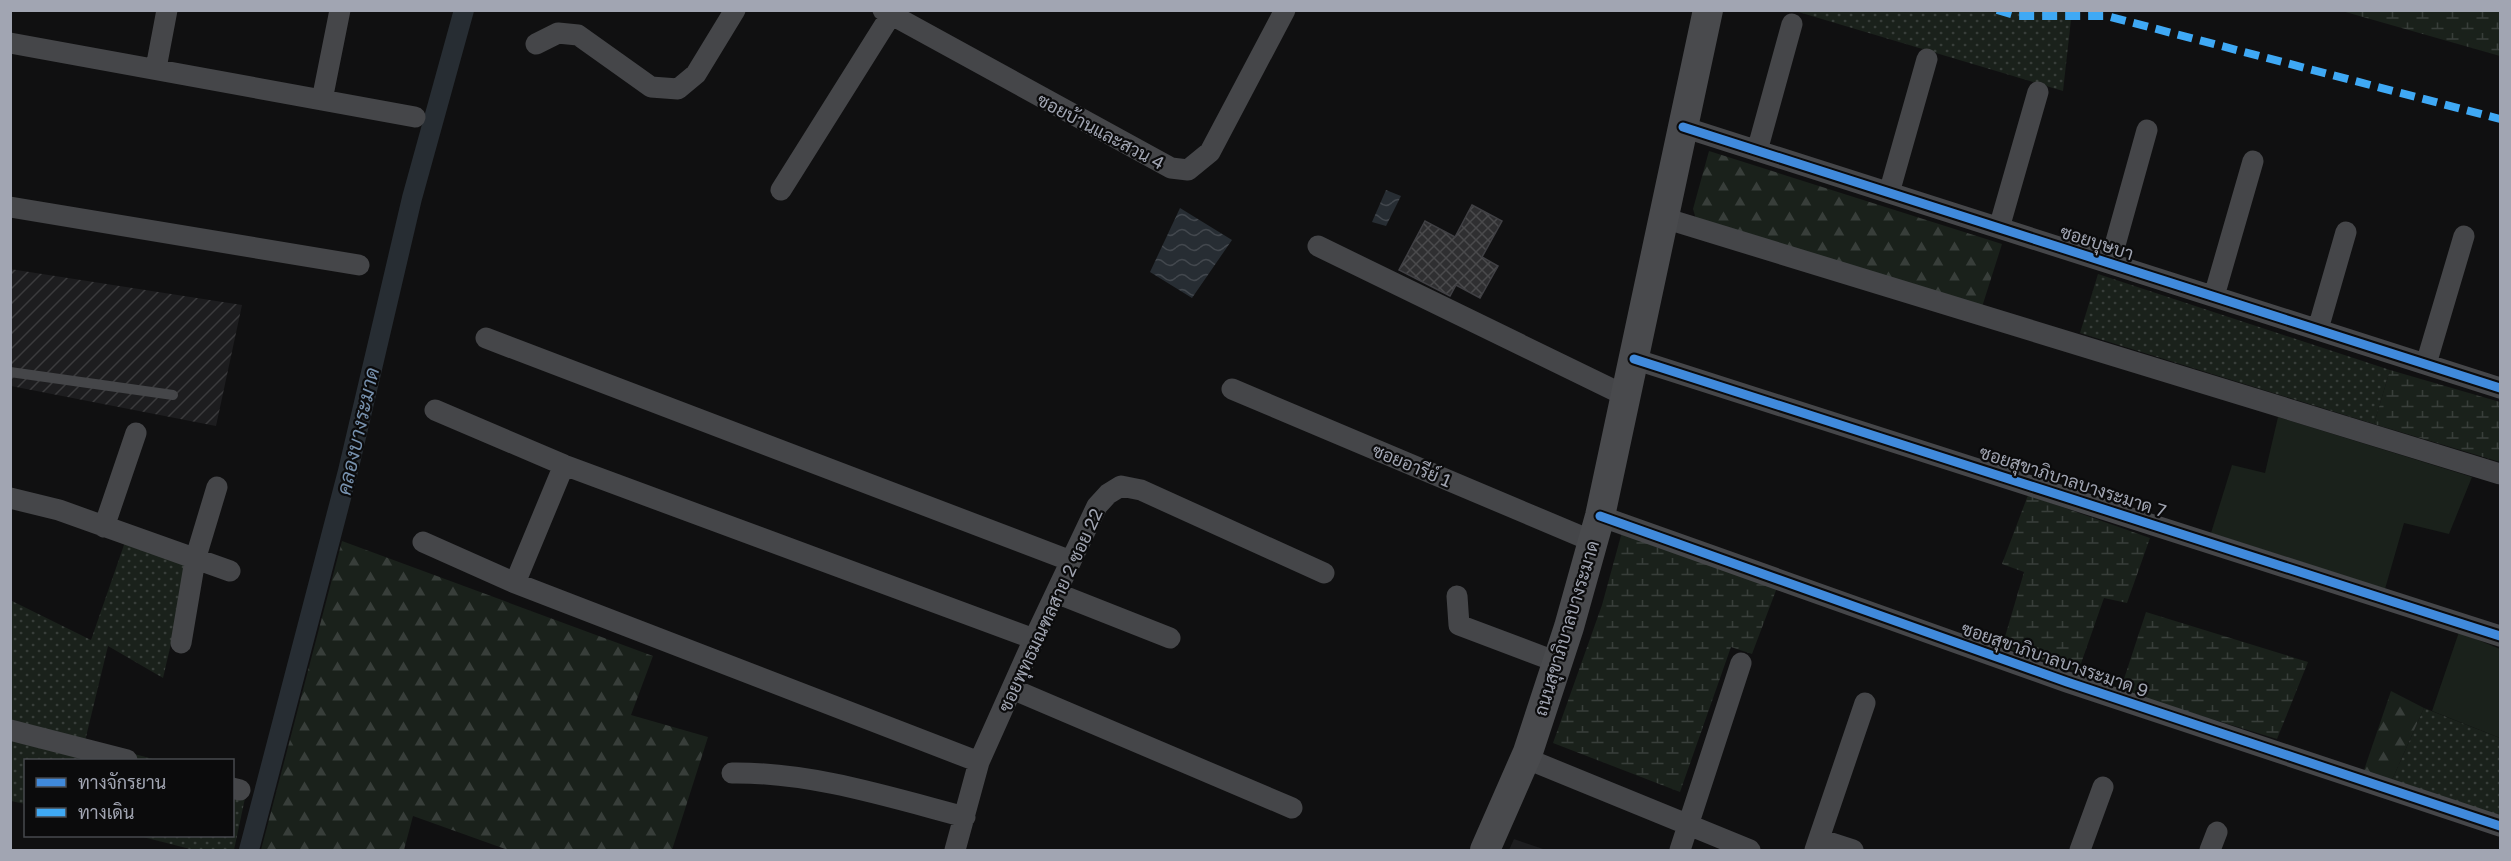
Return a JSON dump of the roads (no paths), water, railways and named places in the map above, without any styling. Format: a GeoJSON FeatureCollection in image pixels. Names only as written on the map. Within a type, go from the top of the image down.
{"type":"FeatureCollection","features":[{"type":"Feature","properties":{"kind":"street"},"geometry":{"type":"LineString","coordinates":[[156,68],[167,10]]}},
{"type":"Feature","properties":{"kind":"street"},"geometry":{"type":"LineString","coordinates":[[322,100],[340,10]]}},
{"type":"Feature","properties":{"kind":"street"},"geometry":{"type":"LineString","coordinates":[[536,44],[558,33],[578,35],[651,87],[678,88],[696,74],[735,10]]}},
{"type":"Feature","properties":{"kind":"street","name":"ซอยบ้านและสวน 4"},"geometry":{"type":"LineString","coordinates":[[890,12],[1171,168],[1188,170],[1210,152],[1285,10]]}},
{"type":"Feature","properties":{"kind":"street","name":"ถนนสุขาภิบาลบางระมาด"},"geometry":{"type":"LineString","coordinates":[[1485,850],[1525,758],[1557,662],[1596,528],[1708,10]]}},
{"type":"Feature","properties":{"kind":"street"},"geometry":{"type":"LineString","coordinates":[[781,190],[890,12]]}},
{"type":"Feature","properties":{"kind":"street"},"geometry":{"type":"LineString","coordinates":[[1757,151],[1792,24]]}},
{"type":"Feature","properties":{"kind":"street"},"geometry":{"type":"LineString","coordinates":[[10,44],[156,68],[415,117]]}},
{"type":"Feature","properties":{"kind":"street"},"geometry":{"type":"LineString","coordinates":[[1889,193],[1927,59]]}},
{"type":"Feature","properties":{"kind":"street"},"geometry":{"type":"LineString","coordinates":[[1999,228],[2037,92]]}},
{"type":"Feature","properties":{"kind":"street","name":"ซอยบุษบา"},"geometry":{"type":"LineString","coordinates":[[1683,127],[2500,388]]}},
{"type":"Feature","properties":{"kind":"street"},"geometry":{"type":"LineString","coordinates":[[2110,263],[2147,130]]}},
{"type":"Feature","properties":{"kind":"street"},"geometry":{"type":"LineString","coordinates":[[2214,296],[2253,161]]}},
{"type":"Feature","properties":{"kind":"street"},"geometry":{"type":"LineString","coordinates":[[10,207],[359,265]]}},
{"type":"Feature","properties":{"kind":"street"},"geometry":{"type":"LineString","coordinates":[[1664,218],[2500,474]]}},
{"type":"Feature","properties":{"kind":"street"},"geometry":{"type":"LineString","coordinates":[[2318,329],[2346,232]]}},
{"type":"Feature","properties":{"kind":"street"},"geometry":{"type":"LineString","coordinates":[[2426,364],[2464,236]]}},
{"type":"Feature","properties":{"kind":"street"},"geometry":{"type":"LineString","coordinates":[[1318,246],[1626,396]]}},
{"type":"Feature","properties":{"kind":"street"},"geometry":{"type":"LineString","coordinates":[[486,338],[1071,561]]}},
{"type":"Feature","properties":{"kind":"street","name":"ซอยสุขาภิบาลบางระมาด 7"},"geometry":{"type":"LineString","coordinates":[[1634,359],[2500,636]]}},
{"type":"Feature","properties":{"kind":"street","name":"ซอยอารีย์ 1"},"geometry":{"type":"LineString","coordinates":[[1232,389],[1596,528]]}},
{"type":"Feature","properties":{"kind":"street"},"geometry":{"type":"LineString","coordinates":[[435,410],[564,465],[1034,639]]}},
{"type":"Feature","properties":{"kind":"street"},"geometry":{"type":"LineString","coordinates":[[104,527],[136,433]]}},
{"type":"Feature","properties":{"kind":"street"},"geometry":{"type":"LineString","coordinates":[[515,583],[564,465]]}},
{"type":"Feature","properties":{"kind":"street","name":"ซอยพุทธมณฑลสาย 2 ซอย 22"},"geometry":{"type":"LineString","coordinates":[[955,850],[979,762],[1097,506],[1108,494],[1121,486],[1141,490],[1324,573]]}},
{"type":"Feature","properties":{"kind":"street"},"geometry":{"type":"LineString","coordinates":[[181,643],[195,560],[217,487]]}},
{"type":"Feature","properties":{"kind":"street"},"geometry":{"type":"LineString","coordinates":[[10,498],[59,510],[230,571]]}},
{"type":"Feature","properties":{"kind":"street","name":"ซอยสุขาภิบาลบางระมาด 9"},"geometry":{"type":"LineString","coordinates":[[1596,528],[2500,826]]}},
{"type":"Feature","properties":{"kind":"street"},"geometry":{"type":"LineString","coordinates":[[423,542],[515,583],[979,762]]}},
{"type":"Feature","properties":{"kind":"street"},"geometry":{"type":"LineString","coordinates":[[1056,593],[1170,638]]}},
{"type":"Feature","properties":{"kind":"street"},"geometry":{"type":"LineString","coordinates":[[1457,596],[1459,625],[1557,662]]}},
{"type":"Feature","properties":{"kind":"street"},"geometry":{"type":"LineString","coordinates":[[1680,850],[1741,663]]}},
{"type":"Feature","properties":{"kind":"street"},"geometry":{"type":"LineString","coordinates":[[1012,689],[1292,807]]}},
{"type":"Feature","properties":{"kind":"street"},"geometry":{"type":"LineString","coordinates":[[1853,850],[1817,845],[1865,703]]}},
{"type":"Feature","properties":{"kind":"street"},"geometry":{"type":"LineString","coordinates":[[10,730],[123,759]]}},
{"type":"Feature","properties":{"kind":"street"},"geometry":{"type":"LineString","coordinates":[[1525,758],[1750,850]]}},
{"type":"Feature","properties":{"kind":"street"},"geometry":{"type":"LineString","coordinates":[[732,773],[772,772],[861,790],[965,817]]}},
{"type":"Feature","properties":{"kind":"street"},"geometry":{"type":"LineString","coordinates":[[2080,850],[2103,787]]}},
{"type":"Feature","properties":{"kind":"lane"},"geometry":{"type":"LineString","coordinates":[[10,372],[173,395]]}},
{"type":"Feature","properties":{"kind":"water"},"geometry":{"type":"Polygon","coordinates":[[[1386,190],[1401,196],[1386,226],[1372,222],[1386,190]]]}},
{"type":"Feature","properties":{"kind":"water"},"geometry":{"type":"Polygon","coordinates":[[[1180,208],[1232,240],[1192,298],[1150,272],[1180,208]]]}},
{"type":"Feature","properties":{"kind":"waterway","name":"คลองบางระมาด"},"geometry":{"type":"LineString","coordinates":[[249,850],[348,471],[412,198],[464,10]]}}]}
